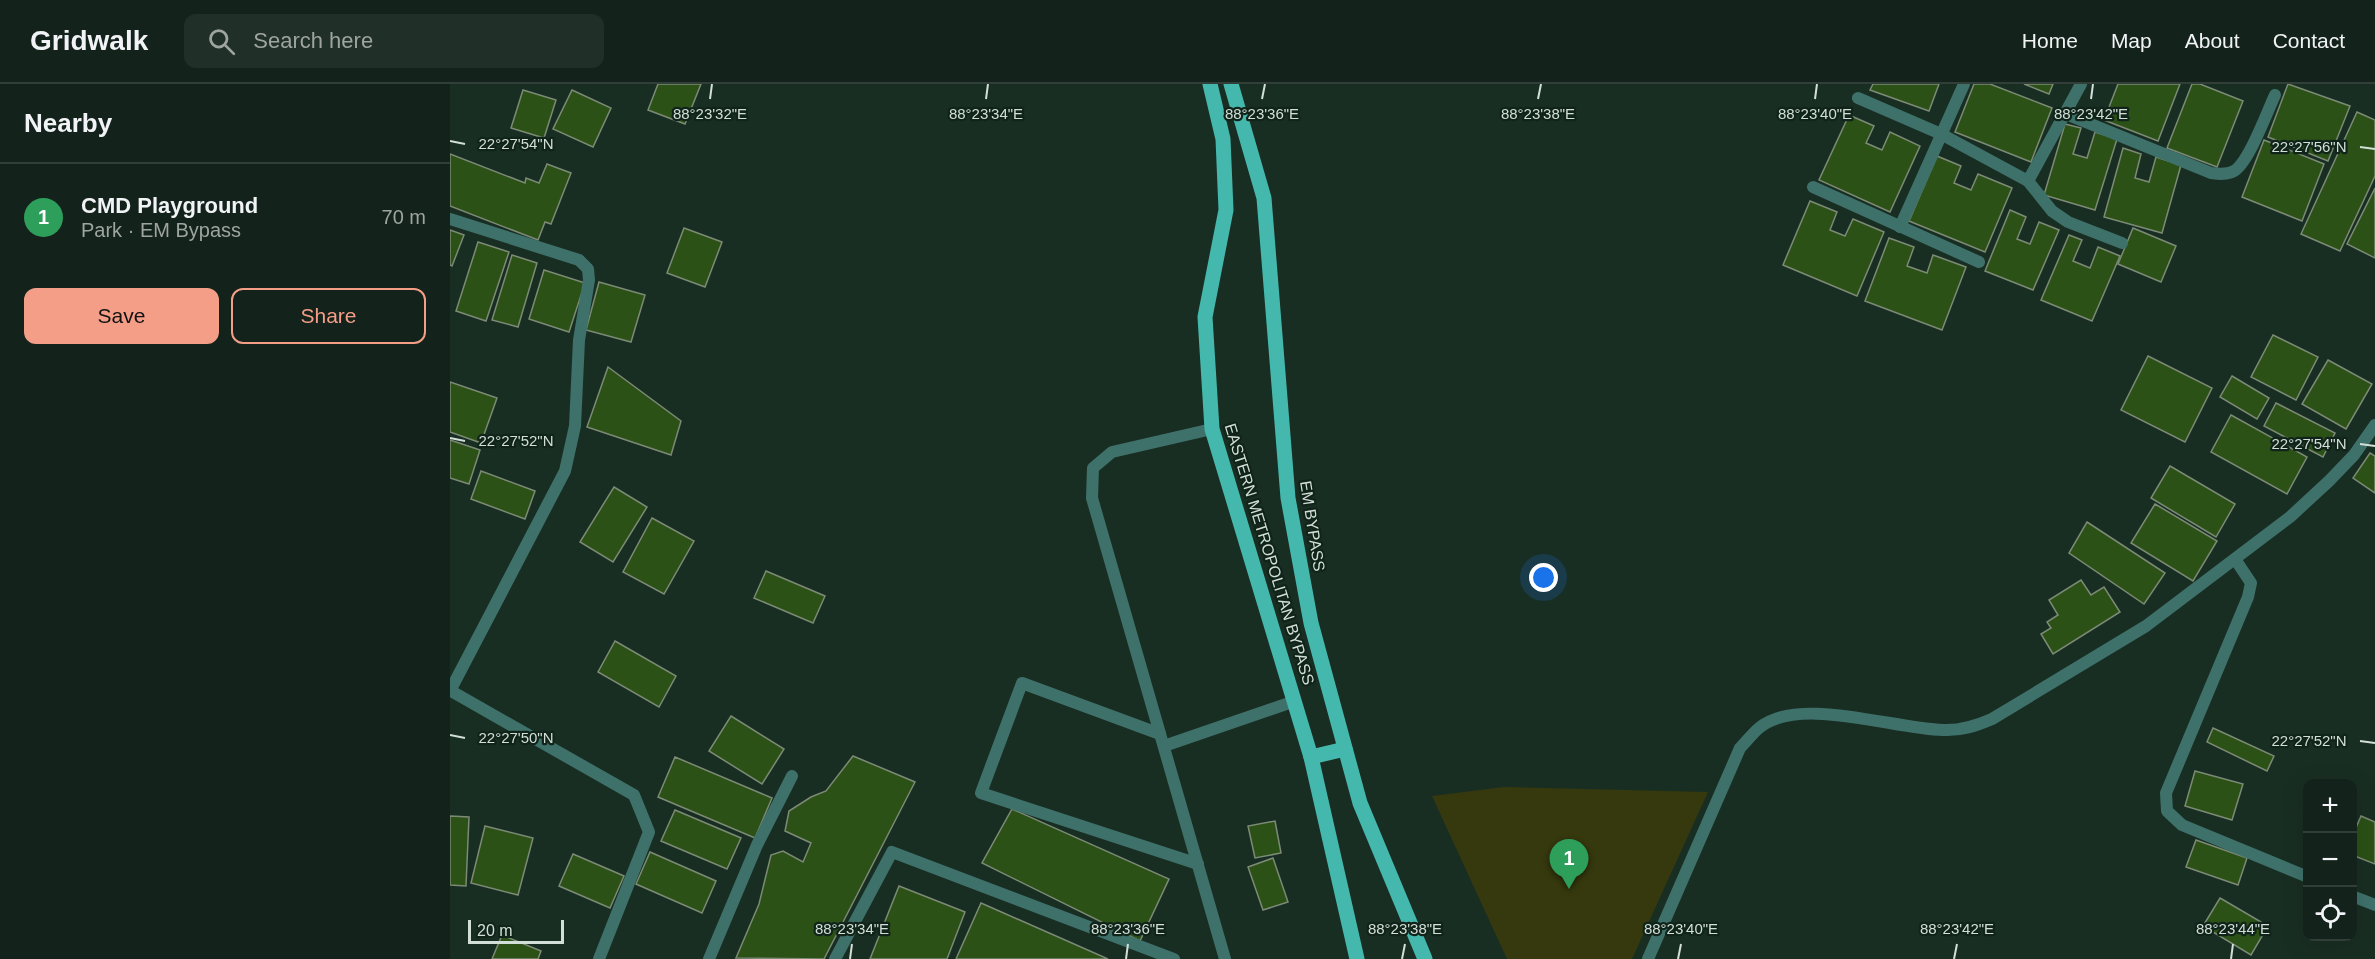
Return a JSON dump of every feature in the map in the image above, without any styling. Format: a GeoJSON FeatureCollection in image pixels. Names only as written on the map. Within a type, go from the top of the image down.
{"type":"FeatureCollection","features":[{"type":"Feature","properties":{"kind":"main road","name":"EASTERN METROPOLITAN BYPASS"},"geometry":{"type":"LineString","coordinates":[[1210,84],[1224,139],[1226,210],[1205,316],[1212,429],[1311,757],[1357,959]]}},
{"type":"Feature","properties":{"kind":"main road","name":"EM BYPASS"},"geometry":{"type":"LineString","coordinates":[[1231,84],[1264,198],[1288,498],[1311,622],[1360,803],[1425,959]]}},
{"type":"Feature","properties":{"kind":"main road"},"geometry":{"type":"LineString","coordinates":[[1311,757],[1346,749]]}},
{"type":"Feature","properties":{"kind":"street"},"geometry":{"type":"LineString","coordinates":[[1900,227],[1964,84]]}},
{"type":"Feature","properties":{"kind":"street"},"geometry":{"type":"LineString","coordinates":[[2028,181],[2081,84]]}},
{"type":"Feature","properties":{"kind":"street"},"geometry":{"type":"LineString","coordinates":[[2066,114],[2211,173],[2223,175],[2234,171],[2244,160],[2275,95]]}},
{"type":"Feature","properties":{"kind":"street"},"geometry":{"type":"LineString","coordinates":[[1858,98],[1941,134],[2028,181],[2052,210],[2068,222],[2122,243]]}},
{"type":"Feature","properties":{"kind":"street"},"geometry":{"type":"LineString","coordinates":[[1813,187],[1979,261]]}},
{"type":"Feature","properties":{"kind":"street"},"geometry":{"type":"LineString","coordinates":[[450,219],[579,260],[588,269],[589,280],[579,340],[575,426],[565,471],[451,691],[634,795],[649,832],[599,959]]}},
{"type":"Feature","properties":{"kind":"street"},"geometry":{"type":"LineString","coordinates":[[1648,959],[1740,748],[1760,727],[1790,714],[1819,714],[1943,730],[1970,729],[2015,706],[2146,626],[2290,517],[2371,438],[2375,425]]}},
{"type":"Feature","properties":{"kind":"street"},"geometry":{"type":"LineString","coordinates":[[1212,429],[1112,452],[1093,468],[1092,498],[1225,959]]}},
{"type":"Feature","properties":{"kind":"street"},"geometry":{"type":"LineString","coordinates":[[2235,559],[2251,583],[2248,597],[2166,793],[2167,811],[2181,825],[2303,875]]}},
{"type":"Feature","properties":{"kind":"street"},"geometry":{"type":"LineString","coordinates":[[1198,864],[981,793],[1022,683],[1162,740],[1295,701]]}},
{"type":"Feature","properties":{"kind":"street"},"geometry":{"type":"LineString","coordinates":[[709,959],[757,845],[792,776]]}},
{"type":"Feature","properties":{"kind":"street"},"geometry":{"type":"LineString","coordinates":[[835,959],[892,852],[1174,959]]}},
{"type":"Feature","properties":{"kind":"street"},"geometry":{"type":"LineString","coordinates":[[2357,898],[2375,905]]}},
{"type":"Feature","properties":{"kind":"shaded area"},"geometry":{"type":"Polygon","coordinates":[[[1504,787],[1708,792],[1632,959],[1507,959],[1432,796],[1504,787]]]}},
{"type":"Feature","properties":{"kind":"building"},"geometry":{"type":"Polygon","coordinates":[[[658,84],[701,84],[685,124],[648,110],[658,84]]]}},
{"type":"Feature","properties":{"kind":"building"},"geometry":{"type":"Polygon","coordinates":[[[1873,84],[1939,84],[1929,111],[1870,90],[1873,84]]]}},
{"type":"Feature","properties":{"kind":"building"},"geometry":{"type":"Polygon","coordinates":[[[1974,84],[1990,84],[2052,108],[2031,162],[1955,132],[1974,84]]]}},
{"type":"Feature","properties":{"kind":"building"},"geometry":{"type":"Polygon","coordinates":[[[2024,84],[2053,84],[2049,94],[2024,84]]]}},
{"type":"Feature","properties":{"kind":"building"},"geometry":{"type":"Polygon","coordinates":[[[2118,84],[2180,84],[2158,141],[2104,120],[2118,84]]]}},
{"type":"Feature","properties":{"kind":"building"},"geometry":{"type":"Polygon","coordinates":[[[2192,84],[2200,84],[2243,101],[2217,167],[2167,148],[2192,84]]]}},
{"type":"Feature","properties":{"kind":"building"},"geometry":{"type":"Polygon","coordinates":[[[2288,84],[2350,106],[2328,161],[2268,137],[2288,84]]]}},
{"type":"Feature","properties":{"kind":"building"},"geometry":{"type":"Polygon","coordinates":[[[523,90],[556,100],[544,138],[511,128],[523,90]]]}},
{"type":"Feature","properties":{"kind":"building"},"geometry":{"type":"Polygon","coordinates":[[[572,90],[611,108],[593,147],[553,129],[572,90]]]}},
{"type":"Feature","properties":{"kind":"building"},"geometry":{"type":"Polygon","coordinates":[[[2357,112],[2375,120],[2375,176],[2340,251],[2301,234],[2357,112]]]}},
{"type":"Feature","properties":{"kind":"building"},"geometry":{"type":"Polygon","coordinates":[[[1849,115],[1874,126],[1866,143],[1882,150],[1890,132],[1920,146],[1890,212],[1819,180],[1849,115]]]}},
{"type":"Feature","properties":{"kind":"building"},"geometry":{"type":"Polygon","coordinates":[[[2065,124],[2081,128],[2073,154],[2087,158],[2095,132],[2117,139],[2095,210],[2044,195],[2065,124]]]}},
{"type":"Feature","properties":{"kind":"building"},"geometry":{"type":"Polygon","coordinates":[[[2264,140],[2324,164],[2302,221],[2242,197],[2264,140]]]}},
{"type":"Feature","properties":{"kind":"building"},"geometry":{"type":"Polygon","coordinates":[[[2123,148],[2141,154],[2135,178],[2149,182],[2156,157],[2181,165],[2162,233],[2104,217],[2123,148]]]}},
{"type":"Feature","properties":{"kind":"building"},"geometry":{"type":"Polygon","coordinates":[[[450,154],[525,183],[526,178],[539,183],[547,164],[571,173],[551,224],[545,222],[538,240],[450,206],[450,154]]]}},
{"type":"Feature","properties":{"kind":"building"},"geometry":{"type":"Polygon","coordinates":[[[1937,156],[1961,166],[1954,183],[1971,190],[1978,174],[2012,188],[1985,252],[1909,221],[1937,156]]]}},
{"type":"Feature","properties":{"kind":"building"},"geometry":{"type":"Polygon","coordinates":[[[2375,188],[2375,258],[2347,244],[2375,188]]]}},
{"type":"Feature","properties":{"kind":"building"},"geometry":{"type":"Polygon","coordinates":[[[1810,201],[1837,212],[1830,230],[1845,236],[1853,219],[1884,232],[1857,296],[1783,265],[1810,201]]]}},
{"type":"Feature","properties":{"kind":"building"},"geometry":{"type":"Polygon","coordinates":[[[2010,210],[2026,217],[2017,239],[2030,244],[2039,222],[2059,230],[2033,290],[1985,271],[2010,210]]]}},
{"type":"Feature","properties":{"kind":"building"},"geometry":{"type":"Polygon","coordinates":[[[684,228],[722,242],[705,287],[667,273],[684,228]]]}},
{"type":"Feature","properties":{"kind":"building"},"geometry":{"type":"Polygon","coordinates":[[[2133,228],[2176,246],[2161,282],[2118,264],[2133,228]]]}},
{"type":"Feature","properties":{"kind":"building"},"geometry":{"type":"Polygon","coordinates":[[[450,230],[464,235],[452,266],[450,265],[450,230]]]}},
{"type":"Feature","properties":{"kind":"building"},"geometry":{"type":"Polygon","coordinates":[[[2069,235],[2082,240],[2073,261],[2090,268],[2098,247],[2120,256],[2092,321],[2041,300],[2069,235]]]}},
{"type":"Feature","properties":{"kind":"building"},"geometry":{"type":"Polygon","coordinates":[[[1889,238],[1914,247],[1907,266],[1927,273],[1933,255],[1966,267],[1942,330],[1865,301],[1889,238]]]}},
{"type":"Feature","properties":{"kind":"building"},"geometry":{"type":"Polygon","coordinates":[[[478,242],[509,252],[486,321],[456,311],[478,242]]]}},
{"type":"Feature","properties":{"kind":"building"},"geometry":{"type":"Polygon","coordinates":[[[512,255],[537,263],[518,327],[492,320],[512,255]]]}},
{"type":"Feature","properties":{"kind":"building"},"geometry":{"type":"Polygon","coordinates":[[[544,270],[585,283],[569,332],[529,319],[544,270]]]}},
{"type":"Feature","properties":{"kind":"building"},"geometry":{"type":"Polygon","coordinates":[[[599,282],[645,295],[631,342],[586,330],[599,282]]]}},
{"type":"Feature","properties":{"kind":"building"},"geometry":{"type":"Polygon","coordinates":[[[2273,335],[2318,357],[2296,400],[2251,377],[2273,335]]]}},
{"type":"Feature","properties":{"kind":"building"},"geometry":{"type":"Polygon","coordinates":[[[2148,356],[2212,388],[2185,442],[2121,410],[2148,356]]]}},
{"type":"Feature","properties":{"kind":"building"},"geometry":{"type":"Polygon","coordinates":[[[2328,360],[2372,384],[2346,429],[2302,404],[2328,360]]]}},
{"type":"Feature","properties":{"kind":"building"},"geometry":{"type":"Polygon","coordinates":[[[608,367],[681,421],[671,455],[587,427],[608,367]]]}},
{"type":"Feature","properties":{"kind":"building"},"geometry":{"type":"Polygon","coordinates":[[[2232,376],[2269,398],[2257,419],[2220,397],[2232,376]]]}},
{"type":"Feature","properties":{"kind":"building"},"geometry":{"type":"Polygon","coordinates":[[[450,382],[497,398],[481,443],[450,432],[450,382]]]}},
{"type":"Feature","properties":{"kind":"building"},"geometry":{"type":"Polygon","coordinates":[[[2276,403],[2335,433],[2323,457],[2264,426],[2276,403]]]}},
{"type":"Feature","properties":{"kind":"building"},"geometry":{"type":"Polygon","coordinates":[[[2231,415],[2307,457],[2287,494],[2211,452],[2231,415]]]}},
{"type":"Feature","properties":{"kind":"building"},"geometry":{"type":"Polygon","coordinates":[[[450,440],[480,450],[469,484],[450,478],[450,440]]]}},
{"type":"Feature","properties":{"kind":"building"},"geometry":{"type":"Polygon","coordinates":[[[2370,453],[2375,456],[2375,493],[2353,478],[2370,453]]]}},
{"type":"Feature","properties":{"kind":"building"},"geometry":{"type":"Polygon","coordinates":[[[2170,466],[2235,504],[2216,537],[2151,498],[2170,466]]]}},
{"type":"Feature","properties":{"kind":"building"},"geometry":{"type":"Polygon","coordinates":[[[481,471],[535,491],[525,519],[471,499],[481,471]]]}},
{"type":"Feature","properties":{"kind":"building"},"geometry":{"type":"Polygon","coordinates":[[[614,487],[647,507],[613,562],[580,542],[614,487]]]}},
{"type":"Feature","properties":{"kind":"building"},"geometry":{"type":"Polygon","coordinates":[[[2155,504],[2217,541],[2193,581],[2131,543],[2155,504]]]}},
{"type":"Feature","properties":{"kind":"building"},"geometry":{"type":"Polygon","coordinates":[[[652,518],[694,541],[664,594],[623,572],[652,518]]]}},
{"type":"Feature","properties":{"kind":"building"},"geometry":{"type":"Polygon","coordinates":[[[2087,522],[2165,573],[2144,604],[2069,553],[2087,522]]]}},
{"type":"Feature","properties":{"kind":"building"},"geometry":{"type":"Polygon","coordinates":[[[766,571],[825,596],[813,623],[754,598],[766,571]]]}},
{"type":"Feature","properties":{"kind":"building"},"geometry":{"type":"Polygon","coordinates":[[[2081,580],[2091,595],[2104,587],[2120,612],[2053,654],[2041,634],[2051,628],[2047,622],[2058,615],[2049,600],[2081,580]]]}},
{"type":"Feature","properties":{"kind":"building"},"geometry":{"type":"Polygon","coordinates":[[[615,641],[676,676],[659,707],[598,672],[615,641]]]}},
{"type":"Feature","properties":{"kind":"building"},"geometry":{"type":"Polygon","coordinates":[[[731,716],[784,749],[762,784],[709,751],[731,716]]]}},
{"type":"Feature","properties":{"kind":"building"},"geometry":{"type":"Polygon","coordinates":[[[2213,728],[2274,756],[2267,771],[2207,742],[2213,728]]]}},
{"type":"Feature","properties":{"kind":"building"},"geometry":{"type":"Polygon","coordinates":[[[853,756],[915,782],[824,959],[736,958],[759,904],[771,855],[783,851],[803,862],[811,843],[785,831],[789,811],[811,797],[826,791],[853,756]]]}},
{"type":"Feature","properties":{"kind":"building"},"geometry":{"type":"Polygon","coordinates":[[[675,757],[772,798],[755,838],[658,797],[675,757]]]}},
{"type":"Feature","properties":{"kind":"building"},"geometry":{"type":"Polygon","coordinates":[[[2195,771],[2243,784],[2232,820],[2185,806],[2195,771]]]}},
{"type":"Feature","properties":{"kind":"building"},"geometry":{"type":"Polygon","coordinates":[[[1012,809],[1169,879],[1140,941],[982,863],[1012,809]]]}},
{"type":"Feature","properties":{"kind":"building"},"geometry":{"type":"Polygon","coordinates":[[[675,810],[741,838],[727,869],[661,841],[675,810]]]}},
{"type":"Feature","properties":{"kind":"building"},"geometry":{"type":"Polygon","coordinates":[[[450,816],[469,817],[466,886],[450,885],[450,816]]]}},
{"type":"Feature","properties":{"kind":"building"},"geometry":{"type":"Polygon","coordinates":[[[2361,816],[2375,822],[2375,864],[2357,857],[2357,825],[2361,816]]]}},
{"type":"Feature","properties":{"kind":"building"},"geometry":{"type":"Polygon","coordinates":[[[1275,821],[1281,853],[1255,858],[1248,826],[1275,821]]]}},
{"type":"Feature","properties":{"kind":"building"},"geometry":{"type":"Polygon","coordinates":[[[485,826],[533,838],[518,895],[471,883],[485,826]]]}},
{"type":"Feature","properties":{"kind":"building"},"geometry":{"type":"Polygon","coordinates":[[[2196,840],[2247,858],[2238,885],[2186,867],[2196,840]]]}},
{"type":"Feature","properties":{"kind":"building"},"geometry":{"type":"Polygon","coordinates":[[[650,852],[716,881],[702,913],[636,884],[650,852]]]}},
{"type":"Feature","properties":{"kind":"building"},"geometry":{"type":"Polygon","coordinates":[[[573,854],[624,876],[610,908],[559,886],[573,854]]]}},
{"type":"Feature","properties":{"kind":"building"},"geometry":{"type":"Polygon","coordinates":[[[1273,858],[1288,902],[1263,910],[1248,867],[1273,858]]]}},
{"type":"Feature","properties":{"kind":"building"},"geometry":{"type":"Polygon","coordinates":[[[899,886],[965,912],[947,959],[870,959],[899,886]]]}},
{"type":"Feature","properties":{"kind":"building"},"geometry":{"type":"Polygon","coordinates":[[[2220,898],[2268,926],[2251,955],[2203,926],[2220,898]]]}},
{"type":"Feature","properties":{"kind":"building"},"geometry":{"type":"Polygon","coordinates":[[[981,903],[1108,959],[956,959],[981,903]]]}},
{"type":"Feature","properties":{"kind":"building"},"geometry":{"type":"Polygon","coordinates":[[[502,935],[541,951],[538,959],[492,959],[502,935]]]}},
{"type":"Feature","properties":{"kind":"place","name":"CMD Playground"},"geometry":{"type":"Point","coordinates":[1569,889]}}]}
